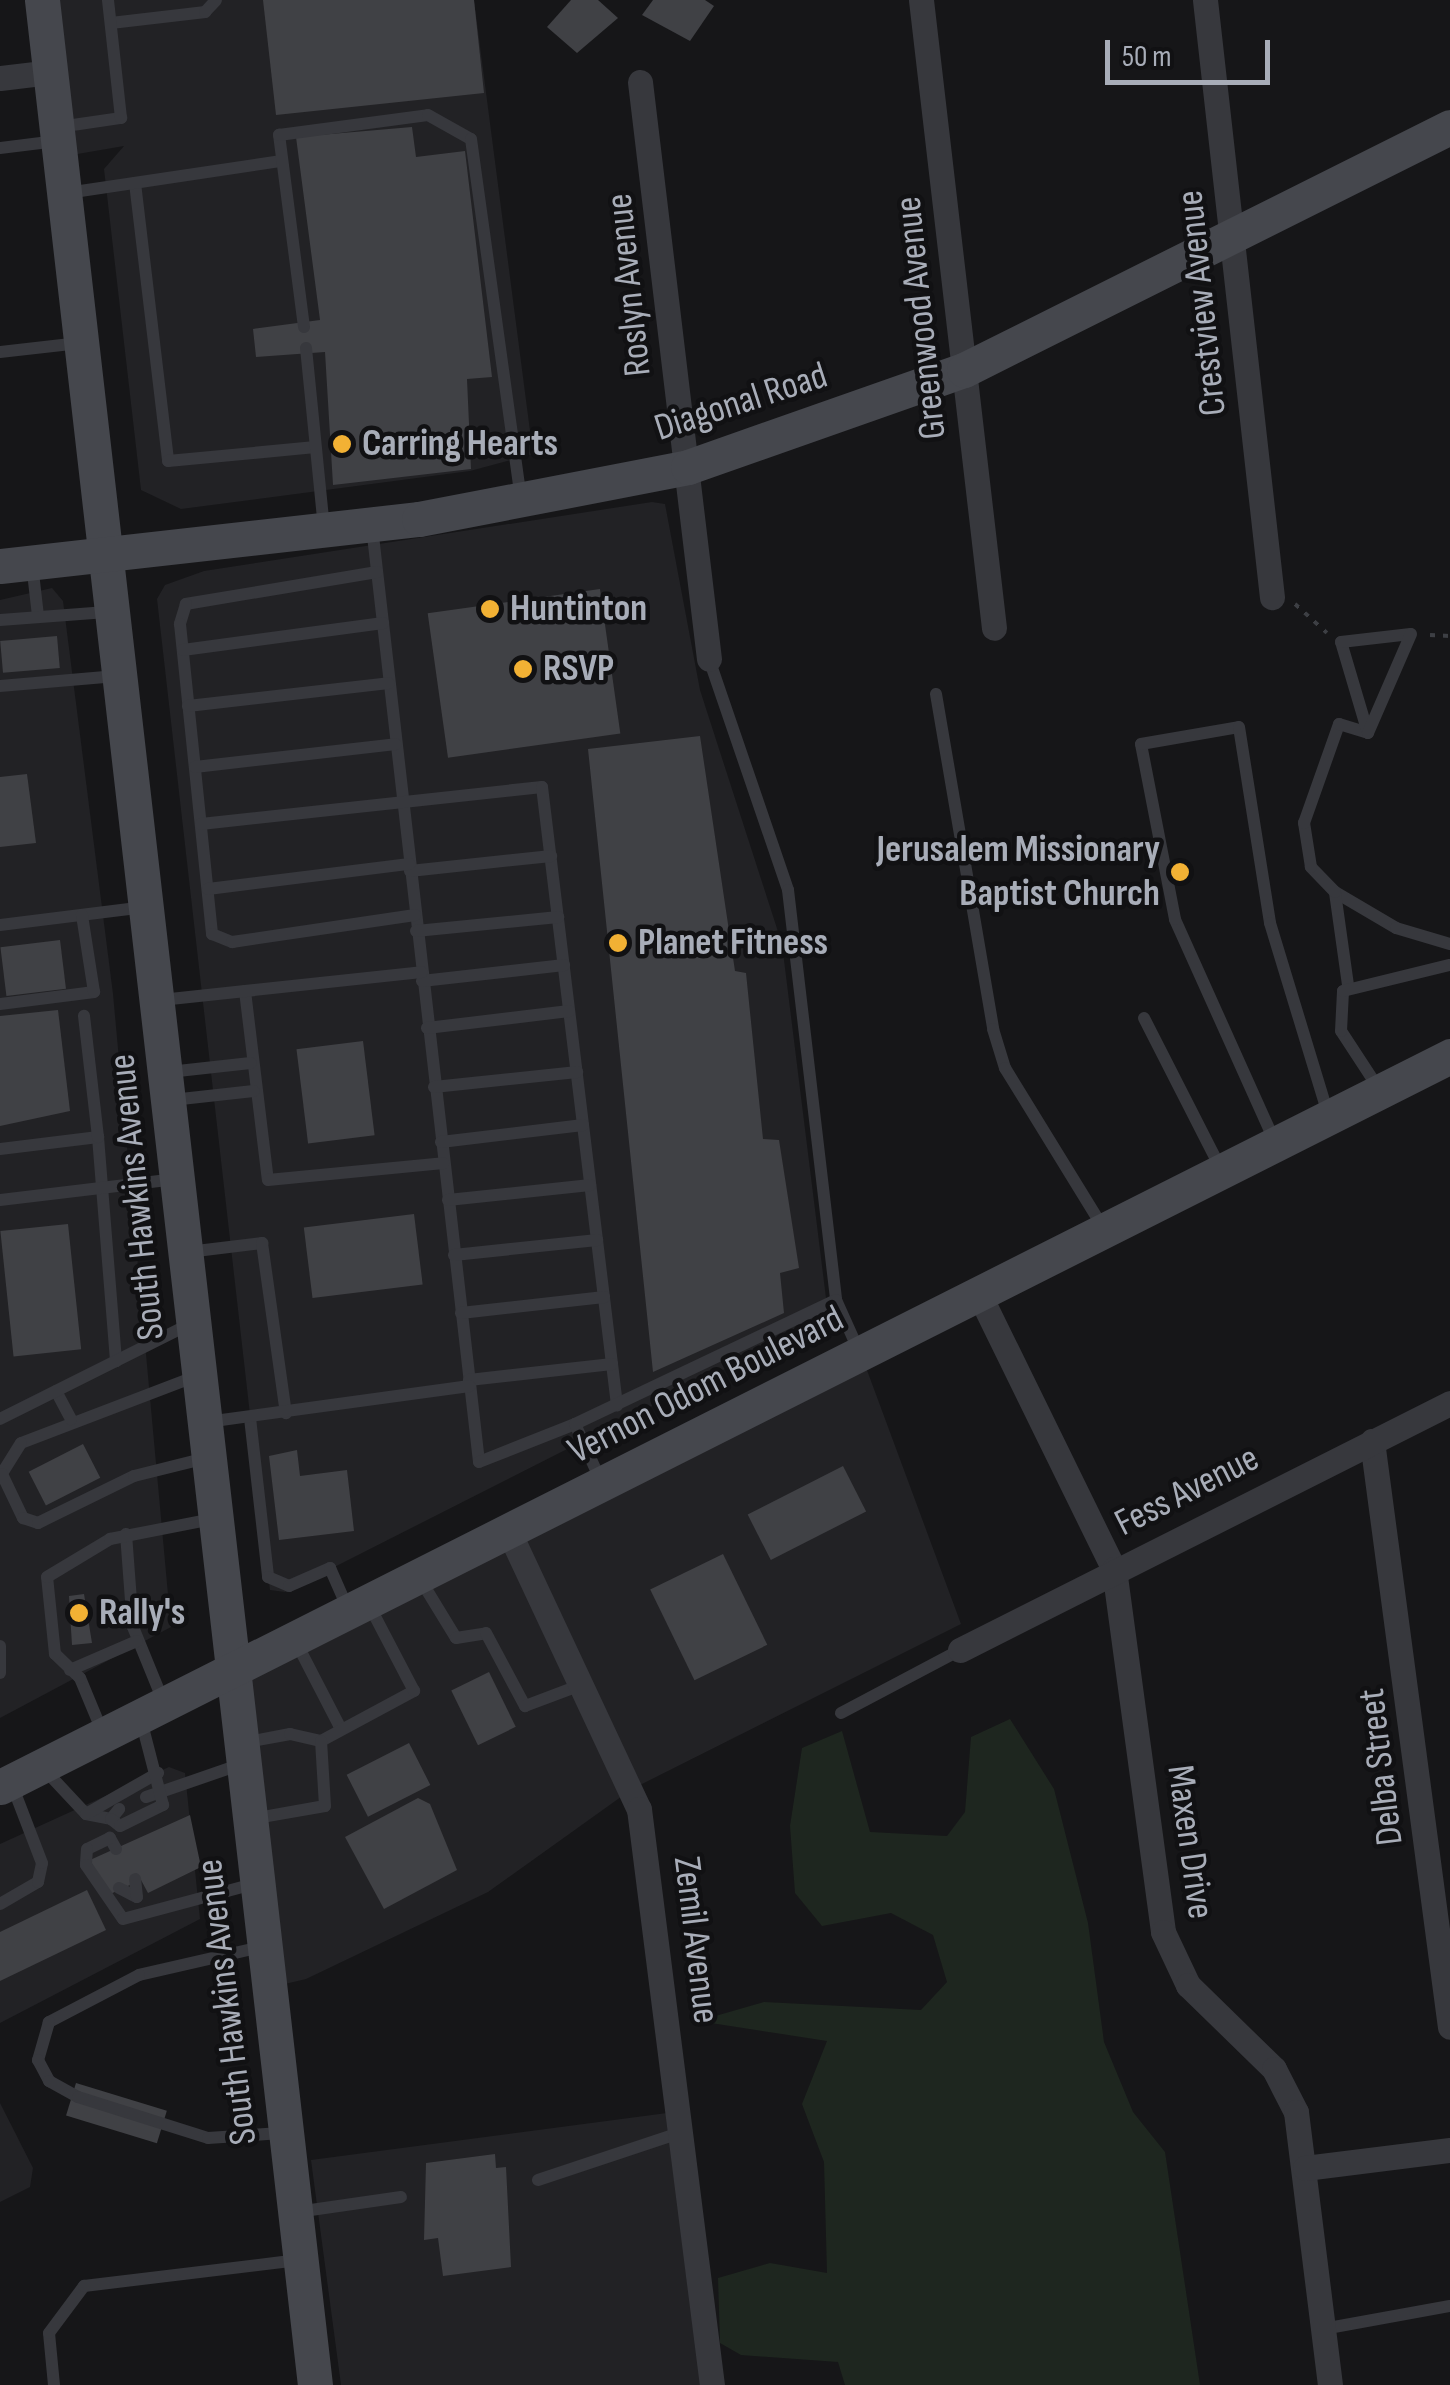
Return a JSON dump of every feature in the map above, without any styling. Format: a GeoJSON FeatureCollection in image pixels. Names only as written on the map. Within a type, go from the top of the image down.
{"type":"FeatureCollection","features":[{"type":"Feature","properties":{"kind":"street","name":"South Hawkins Avenue"},"geometry":{"type":"LineString","coordinates":[[42,0],[315,2385]]}},
{"type":"Feature","properties":{"kind":"street","name":"Greenwood Avenue"},"geometry":{"type":"LineString","coordinates":[[921,0],[994,628]]}},
{"type":"Feature","properties":{"kind":"street","name":"Crestview Avenue"},"geometry":{"type":"LineString","coordinates":[[1206,0],[1233,237],[1282,596]]}},
{"type":"Feature","properties":{"kind":"street"},"geometry":{"type":"LineString","coordinates":[[0,78],[50,72]]}},
{"type":"Feature","properties":{"kind":"street","name":"Roslyn Avenue"},"geometry":{"type":"LineString","coordinates":[[640,82],[709,659]]}},
{"type":"Feature","properties":{"kind":"street","name":"Diagonal Road"},"geometry":{"type":"LineString","coordinates":[[16,563],[104,550],[372,524],[521,500],[688,466],[964,370],[1450,128]]}},
{"type":"Feature","properties":{"kind":"street","name":"Vernon Odom Boulevard"},"geometry":{"type":"LineString","coordinates":[[17,1778],[1450,1056]]}},
{"type":"Feature","properties":{"kind":"street","name":"Maxen Drive"},"geometry":{"type":"LineString","coordinates":[[979,1294],[1114,1569],[1162,1932],[1188,1985],[1286,2089],[1304,2168],[1330,2385]]}},
{"type":"Feature","properties":{"kind":"street","name":"Fess Avenue"},"geometry":{"type":"LineString","coordinates":[[960,1650],[1114,1569],[1450,1403]]}},
{"type":"Feature","properties":{"kind":"street","name":"Delba Street"},"geometry":{"type":"LineString","coordinates":[[1372,1441],[1450,2027]]}},
{"type":"Feature","properties":{"kind":"street","name":"Zemil Avenue"},"geometry":{"type":"LineString","coordinates":[[508,1532],[583,1684],[639,1810],[712,2385]]}},
{"type":"Feature","properties":{"kind":"street"},"geometry":{"type":"LineString","coordinates":[[1304,2168],[1450,2150]]}},
{"type":"Feature","properties":{"kind":"lane"},"geometry":{"type":"LineString","coordinates":[[0,148],[121,118],[108,0]]}},
{"type":"Feature","properties":{"kind":"lane"},"geometry":{"type":"LineString","coordinates":[[110,23],[205,12],[216,0]]}},
{"type":"Feature","properties":{"kind":"lane"},"geometry":{"type":"LineString","coordinates":[[304,326],[279,135],[288,129],[428,115],[471,139],[521,500]]}},
{"type":"Feature","properties":{"kind":"lane"},"geometry":{"type":"LineString","coordinates":[[64,194],[282,161]]}},
{"type":"Feature","properties":{"kind":"lane"},"geometry":{"type":"LineString","coordinates":[[135,183],[168,461],[315,447]]}},
{"type":"Feature","properties":{"kind":"lane"},"geometry":{"type":"LineString","coordinates":[[0,352],[82,342]]}},
{"type":"Feature","properties":{"kind":"lane"},"geometry":{"type":"LineString","coordinates":[[306,348],[325,530]]}},
{"type":"Feature","properties":{"kind":"lane"},"geometry":{"type":"LineString","coordinates":[[372,524],[479,1462],[575,1424],[836,1300]]}},
{"type":"Feature","properties":{"kind":"lane"},"geometry":{"type":"LineString","coordinates":[[16,563],[38,616]]}},
{"type":"Feature","properties":{"kind":"lane"},"geometry":{"type":"LineString","coordinates":[[377,572],[200,597],[186,604],[182,650],[212,934],[224,942],[414,915]]}},
{"type":"Feature","properties":{"kind":"lane"},"geometry":{"type":"LineString","coordinates":[[0,620],[112,611]]}},
{"type":"Feature","properties":{"kind":"lane"},"geometry":{"type":"LineString","coordinates":[[182,650],[383,623]]}},
{"type":"Feature","properties":{"kind":"lane"},"geometry":{"type":"LineString","coordinates":[[1368,733],[1342,642],[1411,634]]}},
{"type":"Feature","properties":{"kind":"lane"},"geometry":{"type":"LineString","coordinates":[[1368,733],[1411,634]]}},
{"type":"Feature","properties":{"kind":"lane"},"geometry":{"type":"LineString","coordinates":[[709,659],[788,890],[836,1300],[860,1354]]}},
{"type":"Feature","properties":{"kind":"lane"},"geometry":{"type":"LineString","coordinates":[[0,686],[120,675]]}},
{"type":"Feature","properties":{"kind":"lane"},"geometry":{"type":"LineString","coordinates":[[188,706],[390,682]]}},
{"type":"Feature","properties":{"kind":"lane"},"geometry":{"type":"LineString","coordinates":[[936,694],[993,1030],[1005,1068],[1105,1230]]}},
{"type":"Feature","properties":{"kind":"lane"},"geometry":{"type":"LineString","coordinates":[[1368,733],[1340,724],[1304,823],[1310,867],[1335,892],[1396,928],[1450,944]]}},
{"type":"Feature","properties":{"kind":"lane"},"geometry":{"type":"LineString","coordinates":[[1276,1144],[1175,919],[1141,744],[1239,727],[1270,922],[1329,1118]]}},
{"type":"Feature","properties":{"kind":"lane"},"geometry":{"type":"LineString","coordinates":[[195,767],[396,744]]}},
{"type":"Feature","properties":{"kind":"lane"},"geometry":{"type":"LineString","coordinates":[[201,824],[542,786],[616,1404]]}},
{"type":"Feature","properties":{"kind":"lane"},"geometry":{"type":"LineString","coordinates":[[208,889],[551,856]]}},
{"type":"Feature","properties":{"kind":"lane"},"geometry":{"type":"LineString","coordinates":[[1335,892],[1348,985],[1341,1031],[1381,1091]]}},
{"type":"Feature","properties":{"kind":"lane"},"geometry":{"type":"LineString","coordinates":[[0,925],[148,907]]}},
{"type":"Feature","properties":{"kind":"lane"},"geometry":{"type":"LineString","coordinates":[[0,1004],[94,992],[82,915]]}},
{"type":"Feature","properties":{"kind":"lane"},"geometry":{"type":"LineString","coordinates":[[416,931],[558,917]]}},
{"type":"Feature","properties":{"kind":"lane"},"geometry":{"type":"LineString","coordinates":[[158,1000],[564,965]]}},
{"type":"Feature","properties":{"kind":"lane"},"geometry":{"type":"LineString","coordinates":[[1348,985],[1450,965]]}},
{"type":"Feature","properties":{"kind":"lane"},"geometry":{"type":"LineString","coordinates":[[245,991],[254,1091],[268,1180],[443,1163]]}},
{"type":"Feature","properties":{"kind":"lane"},"geometry":{"type":"LineString","coordinates":[[427,1028],[569,1011]]}},
{"type":"Feature","properties":{"kind":"lane"},"geometry":{"type":"LineString","coordinates":[[84,1016],[104,1188],[116,1361]]}},
{"type":"Feature","properties":{"kind":"lane"},"geometry":{"type":"LineString","coordinates":[[1144,1018],[1222,1171]]}},
{"type":"Feature","properties":{"kind":"lane"},"geometry":{"type":"LineString","coordinates":[[167,1087],[251,1063]]}},
{"type":"Feature","properties":{"kind":"lane"},"geometry":{"type":"LineString","coordinates":[[434,1087],[576,1072]]}},
{"type":"Feature","properties":{"kind":"lane"},"geometry":{"type":"LineString","coordinates":[[167,1087],[254,1091]]}},
{"type":"Feature","properties":{"kind":"lane"},"geometry":{"type":"LineString","coordinates":[[441,1142],[583,1125]]}},
{"type":"Feature","properties":{"kind":"lane"},"geometry":{"type":"LineString","coordinates":[[0,1149],[98,1138]]}},
{"type":"Feature","properties":{"kind":"lane"},"geometry":{"type":"LineString","coordinates":[[0,1200],[178,1179]]}},
{"type":"Feature","properties":{"kind":"lane"},"geometry":{"type":"LineString","coordinates":[[448,1200],[590,1186]]}},
{"type":"Feature","properties":{"kind":"lane"},"geometry":{"type":"LineString","coordinates":[[454,1255],[597,1240]]}},
{"type":"Feature","properties":{"kind":"lane"},"geometry":{"type":"LineString","coordinates":[[186,1252],[262,1243],[286,1413]]}},
{"type":"Feature","properties":{"kind":"lane"},"geometry":{"type":"LineString","coordinates":[[461,1313],[604,1297]]}},
{"type":"Feature","properties":{"kind":"lane"},"geometry":{"type":"LineString","coordinates":[[0,1419],[193,1322]]}},
{"type":"Feature","properties":{"kind":"lane"},"geometry":{"type":"LineString","coordinates":[[199,1375],[72,1419],[7,1458],[5,1488],[23,1518],[56,1518],[250,1418],[612,1364]]}},
{"type":"Feature","properties":{"kind":"lane"},"geometry":{"type":"LineString","coordinates":[[56,1391],[72,1419]]}},
{"type":"Feature","properties":{"kind":"lane"},"geometry":{"type":"LineString","coordinates":[[148,1801],[290,1734],[321,1741],[414,1691],[330,1568],[290,1586],[268,1578],[250,1418]]}},
{"type":"Feature","properties":{"kind":"lane"},"geometry":{"type":"LineString","coordinates":[[575,1424],[603,1486]]}},
{"type":"Feature","properties":{"kind":"lane"},"geometry":{"type":"LineString","coordinates":[[104,1736],[70,1670],[56,1654],[46,1577],[126,1534],[215,1519]]}},
{"type":"Feature","properties":{"kind":"lane"},"geometry":{"type":"LineString","coordinates":[[17,1778],[107,1815],[120,1826],[156,1811],[164,1793],[136,1641],[126,1534]]}},
{"type":"Feature","properties":{"kind":"lane"},"geometry":{"type":"LineString","coordinates":[[420,1578],[456,1638],[486,1633],[525,1706],[583,1684]]}},
{"type":"Feature","properties":{"kind":"lane"},"geometry":{"type":"LineString","coordinates":[[295,1640],[341,1729]]}},
{"type":"Feature","properties":{"kind":"lane"},"geometry":{"type":"LineString","coordinates":[[70,1670],[136,1641]]}},
{"type":"Feature","properties":{"kind":"lane"},"geometry":{"type":"LineString","coordinates":[[0,1646],[0,1673]]}},
{"type":"Feature","properties":{"kind":"lane"},"geometry":{"type":"LineString","coordinates":[[841,1712],[960,1650]]}},
{"type":"Feature","properties":{"kind":"lane"},"geometry":{"type":"LineString","coordinates":[[249,1820],[325,1806],[321,1741]]}},
{"type":"Feature","properties":{"kind":"lane"},"geometry":{"type":"LineString","coordinates":[[100,1847],[107,1815],[158,1772]]}},
{"type":"Feature","properties":{"kind":"lane"},"geometry":{"type":"LineString","coordinates":[[0,1904],[38,1882],[42,1863],[17,1778]]}},
{"type":"Feature","properties":{"kind":"lane"},"geometry":{"type":"LineString","coordinates":[[116,1849],[110,1838],[86,1865],[106,1905],[122,1919],[256,1884]]}},
{"type":"Feature","properties":{"kind":"lane"},"geometry":{"type":"LineString","coordinates":[[135,1879],[136,1897],[145,1912]]}},
{"type":"Feature","properties":{"kind":"lane"},"geometry":{"type":"LineString","coordinates":[[119,1888],[136,1897]]}},
{"type":"Feature","properties":{"kind":"lane"},"geometry":{"type":"LineString","coordinates":[[264,1947],[139,1975],[50,2022],[38,2060],[49,2081],[78,2096],[208,2138],[286,2133]]}},
{"type":"Feature","properties":{"kind":"lane"},"geometry":{"type":"LineString","coordinates":[[538,2180],[682,2132]]}},
{"type":"Feature","properties":{"kind":"lane"},"geometry":{"type":"LineString","coordinates":[[294,2212],[402,2197]]}},
{"type":"Feature","properties":{"kind":"lane"},"geometry":{"type":"LineString","coordinates":[[54,2385],[49,2333],[84,2286],[300,2260]]}},
{"type":"Feature","properties":{"kind":"lane"},"geometry":{"type":"LineString","coordinates":[[1324,2329],[1450,2306]]}},
{"type":"Feature","properties":{"kind":"path"},"geometry":{"type":"LineString","coordinates":[[1282,596],[1301,618],[1342,642]]}},
{"type":"Feature","properties":{"kind":"path"},"geometry":{"type":"LineString","coordinates":[[1411,634],[1450,636]]}},
{"type":"Feature","properties":{"kind":"shaded area"},"geometry":{"type":"Polygon","coordinates":[[[42,0],[474,0],[533,454],[470,471],[181,509],[141,490],[104,169],[124,146],[60,157],[42,0]]]}},
{"type":"Feature","properties":{"kind":"shaded area"},"geometry":{"type":"Polygon","coordinates":[[[652,502],[665,504],[700,690],[782,944],[826,1298],[816,1323],[285,1592],[270,1590],[157,599],[165,585],[204,571],[652,502]]]}},
{"type":"Feature","properties":{"kind":"shaded area"},"geometry":{"type":"Polygon","coordinates":[[[52,588],[63,601],[113,994],[171,1627],[0,1718],[0,600],[52,588]]]}},
{"type":"Feature","properties":{"kind":"shaded area"},"geometry":{"type":"Polygon","coordinates":[[[861,1354],[961,1624],[632,1789],[488,1892],[306,1979],[268,1988],[232,1672],[861,1354]]]}},
{"type":"Feature","properties":{"kind":"shaded area"},"geometry":{"type":"Polygon","coordinates":[[[1010,1719],[1054,1789],[1088,1923],[1104,2042],[1133,2112],[1165,2152],[1200,2385],[845,2385],[838,2362],[741,2355],[720,2343],[718,2278],[770,2263],[827,2273],[824,2162],[802,2104],[827,2041],[698,2021],[764,2002],[921,2010],[947,1982],[933,1935],[891,1913],[822,1926],[795,1893],[790,1826],[802,1748],[842,1731],[870,1832],[947,1836],[965,1812],[971,1737],[1010,1719]]]}},
{"type":"Feature","properties":{"kind":"shaded area"},"geometry":{"type":"Polygon","coordinates":[[[169,1767],[185,1773],[200,1919],[0,2023],[0,1844],[169,1767]]]}},
{"type":"Feature","properties":{"kind":"shaded area"},"geometry":{"type":"Polygon","coordinates":[[[0,2103],[33,2168],[30,2187],[0,2202],[0,2103]]]}},
{"type":"Feature","properties":{"kind":"shaded area"},"geometry":{"type":"Polygon","coordinates":[[[667,2113],[701,2385],[341,2385],[311,2160],[667,2113]]]}},
{"type":"Feature","properties":{"kind":"building"},"geometry":{"type":"Polygon","coordinates":[[[263,0],[474,0],[484,93],[276,115],[263,0]]]}},
{"type":"Feature","properties":{"kind":"building"},"geometry":{"type":"Polygon","coordinates":[[[571,0],[598,0],[618,18],[577,53],[547,27],[571,0]]]}},
{"type":"Feature","properties":{"kind":"building"},"geometry":{"type":"Polygon","coordinates":[[[653,0],[705,0],[714,6],[690,41],[642,15],[653,0]]]}},
{"type":"Feature","properties":{"kind":"building"},"geometry":{"type":"Polygon","coordinates":[[[412,127],[416,157],[465,151],[492,377],[467,379],[471,469],[333,485],[325,352],[256,357],[253,329],[320,320],[296,137],[412,127]]]}},
{"type":"Feature","properties":{"kind":"building","name":"RSVP"},"geometry":{"type":"Polygon","coordinates":[[[600,589],[620,734],[448,758],[428,613],[600,589]]]}},
{"type":"Feature","properties":{"kind":"building"},"geometry":{"type":"Polygon","coordinates":[[[57,636],[60,668],[3,673],[0,641],[57,636]]]}},
{"type":"Feature","properties":{"kind":"building"},"geometry":{"type":"Polygon","coordinates":[[[700,736],[735,971],[746,973],[763,1139],[779,1140],[799,1268],[780,1273],[784,1313],[653,1372],[588,749],[700,736]]]}},
{"type":"Feature","properties":{"kind":"building"},"geometry":{"type":"Polygon","coordinates":[[[27,774],[36,843],[0,847],[0,777],[27,774]]]}},
{"type":"Feature","properties":{"kind":"building"},"geometry":{"type":"Polygon","coordinates":[[[60,940],[66,989],[6,996],[0,947],[60,940]]]}},
{"type":"Feature","properties":{"kind":"building"},"geometry":{"type":"Polygon","coordinates":[[[58,1010],[70,1111],[0,1126],[0,1016],[58,1010]]]}},
{"type":"Feature","properties":{"kind":"building"},"geometry":{"type":"Polygon","coordinates":[[[363,1041],[375,1135],[308,1143],[296,1049],[363,1041]]]}},
{"type":"Feature","properties":{"kind":"building"},"geometry":{"type":"Polygon","coordinates":[[[414,1214],[423,1284],[312,1298],[304,1228],[414,1214]]]}},
{"type":"Feature","properties":{"kind":"building"},"geometry":{"type":"Polygon","coordinates":[[[68,1224],[81,1349],[14,1356],[0,1231],[68,1224]]]}},
{"type":"Feature","properties":{"kind":"building"},"geometry":{"type":"Polygon","coordinates":[[[83,1444],[100,1478],[46,1506],[29,1472],[83,1444]]]}},
{"type":"Feature","properties":{"kind":"building"},"geometry":{"type":"Polygon","coordinates":[[[297,1450],[300,1476],[347,1470],[354,1531],[279,1540],[269,1456],[297,1450]]]}},
{"type":"Feature","properties":{"kind":"building"},"geometry":{"type":"Polygon","coordinates":[[[843,1466],[866,1511],[771,1560],[748,1515],[843,1466]]]}},
{"type":"Feature","properties":{"kind":"building"},"geometry":{"type":"Polygon","coordinates":[[[723,1554],[767,1645],[694,1680],[650,1590],[723,1554]]]}},
{"type":"Feature","properties":{"kind":"building","name":"Rally's"},"geometry":{"type":"Polygon","coordinates":[[[84,1594],[92,1643],[72,1645],[69,1596],[84,1594]]]}},
{"type":"Feature","properties":{"kind":"building"},"geometry":{"type":"Polygon","coordinates":[[[489,1672],[516,1727],[478,1745],[451,1690],[489,1672]]]}},
{"type":"Feature","properties":{"kind":"building"},"geometry":{"type":"Polygon","coordinates":[[[409,1743],[430,1785],[368,1817],[347,1775],[409,1743]]]}},
{"type":"Feature","properties":{"kind":"building"},"geometry":{"type":"Polygon","coordinates":[[[418,1798],[430,1804],[457,1870],[384,1909],[345,1837],[418,1798]]]}},
{"type":"Feature","properties":{"kind":"building"},"geometry":{"type":"Polygon","coordinates":[[[190,1815],[201,1867],[148,1893],[141,1880],[108,1895],[90,1860],[190,1815]]]}},
{"type":"Feature","properties":{"kind":"building"},"geometry":{"type":"Polygon","coordinates":[[[87,1890],[106,1930],[0,1981],[0,1932],[87,1890]]]}},
{"type":"Feature","properties":{"kind":"building"},"geometry":{"type":"Polygon","coordinates":[[[76,2083],[167,2111],[157,2143],[66,2116],[76,2083]]]}},
{"type":"Feature","properties":{"kind":"building"},"geometry":{"type":"Polygon","coordinates":[[[495,2154],[496,2168],[506,2167],[511,2267],[443,2276],[438,2238],[424,2240],[426,2163],[495,2154]]]}},
{"type":"Feature","properties":{"kind":"place","name":"Carring Hearts"},"geometry":{"type":"Point","coordinates":[342,444]}},
{"type":"Feature","properties":{"kind":"place","name":"Huntinton"},"geometry":{"type":"Point","coordinates":[490,609]}},
{"type":"Feature","properties":{"kind":"place","name":"RSVP"},"geometry":{"type":"Point","coordinates":[523,669]}},
{"type":"Feature","properties":{"kind":"place","name":"Jerusalem Missionary Baptist Church"},"geometry":{"type":"Point","coordinates":[1180,872]}},
{"type":"Feature","properties":{"kind":"place","name":"Planet Fitness"},"geometry":{"type":"Point","coordinates":[618,943]}},
{"type":"Feature","properties":{"kind":"place","name":"Rally's"},"geometry":{"type":"Point","coordinates":[79,1613]}}]}
